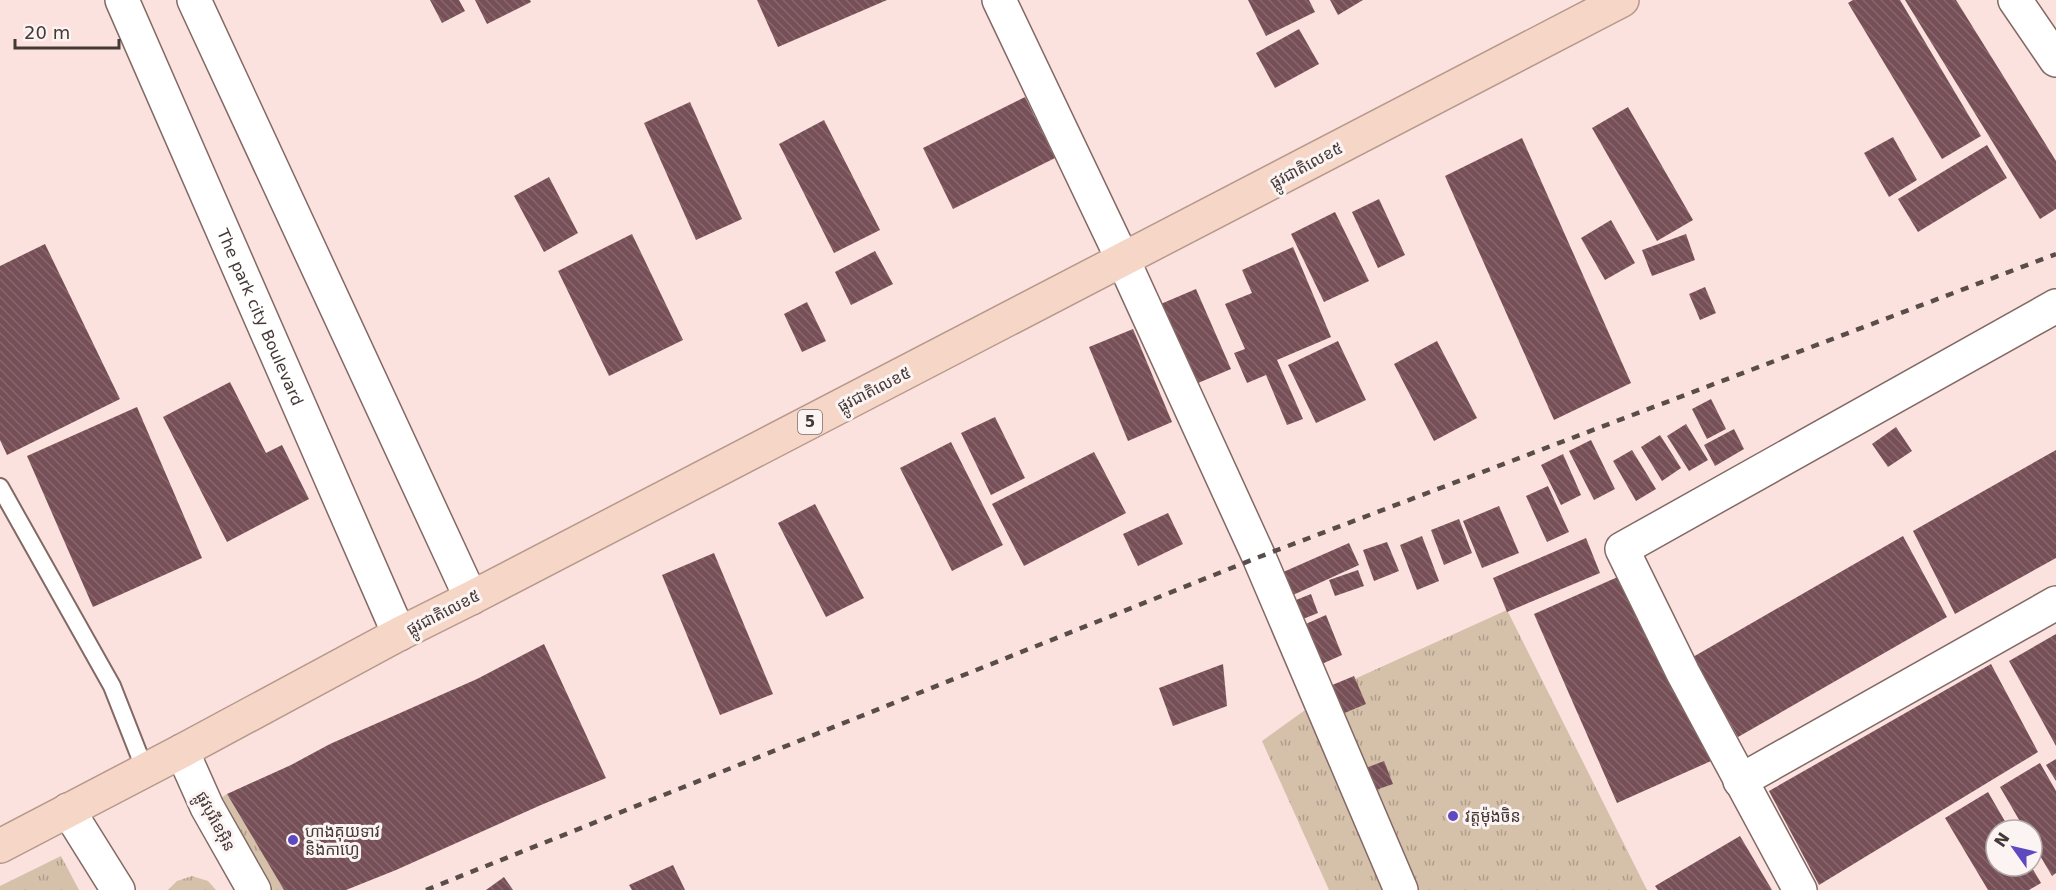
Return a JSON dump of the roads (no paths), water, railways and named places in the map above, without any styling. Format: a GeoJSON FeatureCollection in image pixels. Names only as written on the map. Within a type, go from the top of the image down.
{"type":"FeatureCollection","features":[{"type":"Feature","properties":{"kind":"highway","name":"ផ្លូវជាតិលេខ៥"},"geometry":{"type":"LineString","coordinates":[[0,846],[399,634],[1622,0]]}},
{"type":"Feature","properties":{"kind":"street","name":"The park city Boulevard"},"geometry":{"type":"LineString","coordinates":[[122,0],[399,634]]}},
{"type":"Feature","properties":{"kind":"street"},"geometry":{"type":"LineString","coordinates":[[194,0],[471,598]]}},
{"type":"Feature","properties":{"kind":"street"},"geometry":{"type":"LineString","coordinates":[[999,0],[1123,260],[1259,556],[1401,890]]}},
{"type":"Feature","properties":{"kind":"street"},"geometry":{"type":"LineString","coordinates":[[2015,0],[2056,60]]}},
{"type":"Feature","properties":{"kind":"street"},"geometry":{"type":"LineString","coordinates":[[1800,890],[1683,674],[1622,549],[2056,306]]}},
{"type":"Feature","properties":{"kind":"street"},"geometry":{"type":"LineString","coordinates":[[1740,781],[2056,603]]}},
{"type":"Feature","properties":{"kind":"street","name":"ផ្លូវបុរីខេអ៊ិន"},"geometry":{"type":"LineString","coordinates":[[182,751],[207,807],[254,890]]}},
{"type":"Feature","properties":{"kind":"street"},"geometry":{"type":"LineString","coordinates":[[68,810],[118,890]]}},
{"type":"Feature","properties":{"kind":"lane"},"geometry":{"type":"LineString","coordinates":[[0,487],[112,686],[145,770]]}},
{"type":"Feature","properties":{"kind":"railway"},"geometry":{"type":"LineString","coordinates":[[426,890],[1259,557],[2056,254]]}},
{"type":"Feature","properties":{"kind":"place","name":"វត្តម៉ុងចិន"},"geometry":{"type":"Point","coordinates":[1453,816]}},
{"type":"Feature","properties":{"kind":"place","name":"ហាងគុយទាវ និងកាហ្វេ"},"geometry":{"type":"Point","coordinates":[293,840]}}]}
